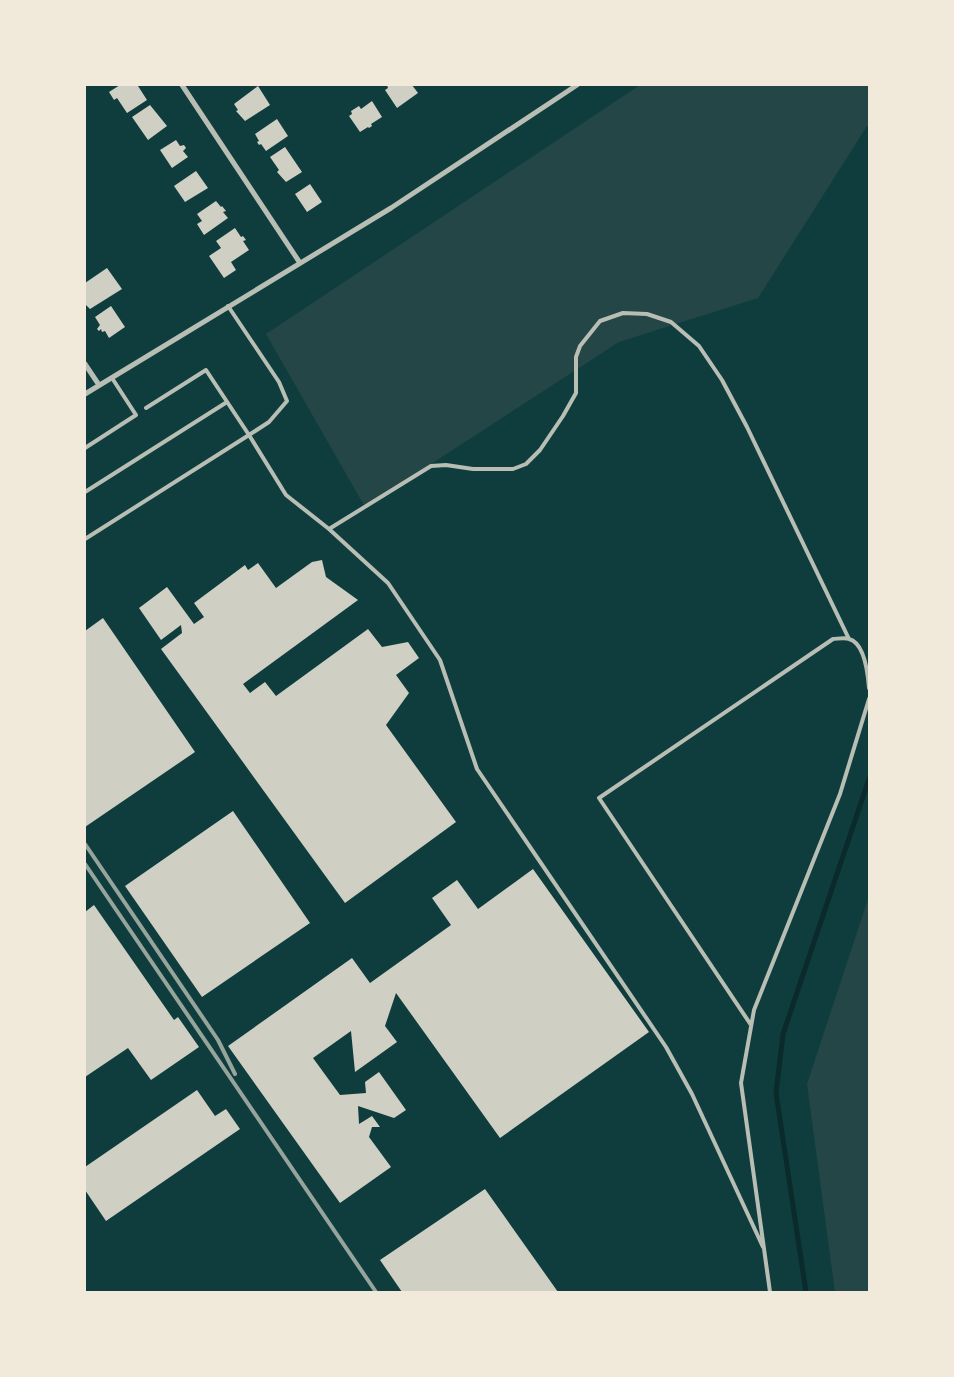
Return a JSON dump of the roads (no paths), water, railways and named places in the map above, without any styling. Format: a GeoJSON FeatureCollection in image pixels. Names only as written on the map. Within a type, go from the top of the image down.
{"type":"FeatureCollection","features":[{"type":"Feature","properties":{"kind":"street"},"geometry":{"type":"LineString","coordinates":[[182,85],[300,263]]}},
{"type":"Feature","properties":{"kind":"street"},"geometry":{"type":"LineString","coordinates":[[85,394],[391,208],[577,85]]}},
{"type":"Feature","properties":{"kind":"street"},"geometry":{"type":"LineString","coordinates":[[85,364],[99,385]]}},
{"type":"Feature","properties":{"kind":"lane"},"geometry":{"type":"LineString","coordinates":[[85,539],[269,422],[287,401],[279,382],[228,306]]}},
{"type":"Feature","properties":{"kind":"lane"},"geometry":{"type":"LineString","coordinates":[[329,529],[431,466],[446,465],[473,469],[512,469],[526,464],[540,450],[576,393],[576,357],[580,346],[590,333],[600,321],[623,314],[647,314],[671,322],[699,346],[722,380],[747,427],[849,639],[856,644],[867,665],[869,688]]}},
{"type":"Feature","properties":{"kind":"lane"},"geometry":{"type":"LineString","coordinates":[[146,408],[206,370],[286,495],[329,529],[388,583],[440,660],[477,769],[666,1047],[692,1094],[763,1247]]}},
{"type":"Feature","properties":{"kind":"lane"},"geometry":{"type":"LineString","coordinates":[[85,448],[136,416],[112,378]]}},
{"type":"Feature","properties":{"kind":"lane"},"geometry":{"type":"LineString","coordinates":[[85,492],[227,402]]}},
{"type":"Feature","properties":{"kind":"lane"},"geometry":{"type":"LineString","coordinates":[[751,1025],[599,798],[833,639],[849,639]]}},
{"type":"Feature","properties":{"kind":"lane"},"geometry":{"type":"LineString","coordinates":[[770,1292],[741,1083],[754,1010],[840,794],[869,699]]}},
{"type":"Feature","properties":{"kind":"waterway"},"geometry":{"type":"LineString","coordinates":[[806,1292],[776,1093],[783,1034],[869,779]]}},
{"type":"Feature","properties":{"kind":"railway"},"geometry":{"type":"LineString","coordinates":[[85,844],[218,1040],[235,1074]]}},
{"type":"Feature","properties":{"kind":"railway"},"geometry":{"type":"LineString","coordinates":[[85,864],[376,1292]]}}]}
